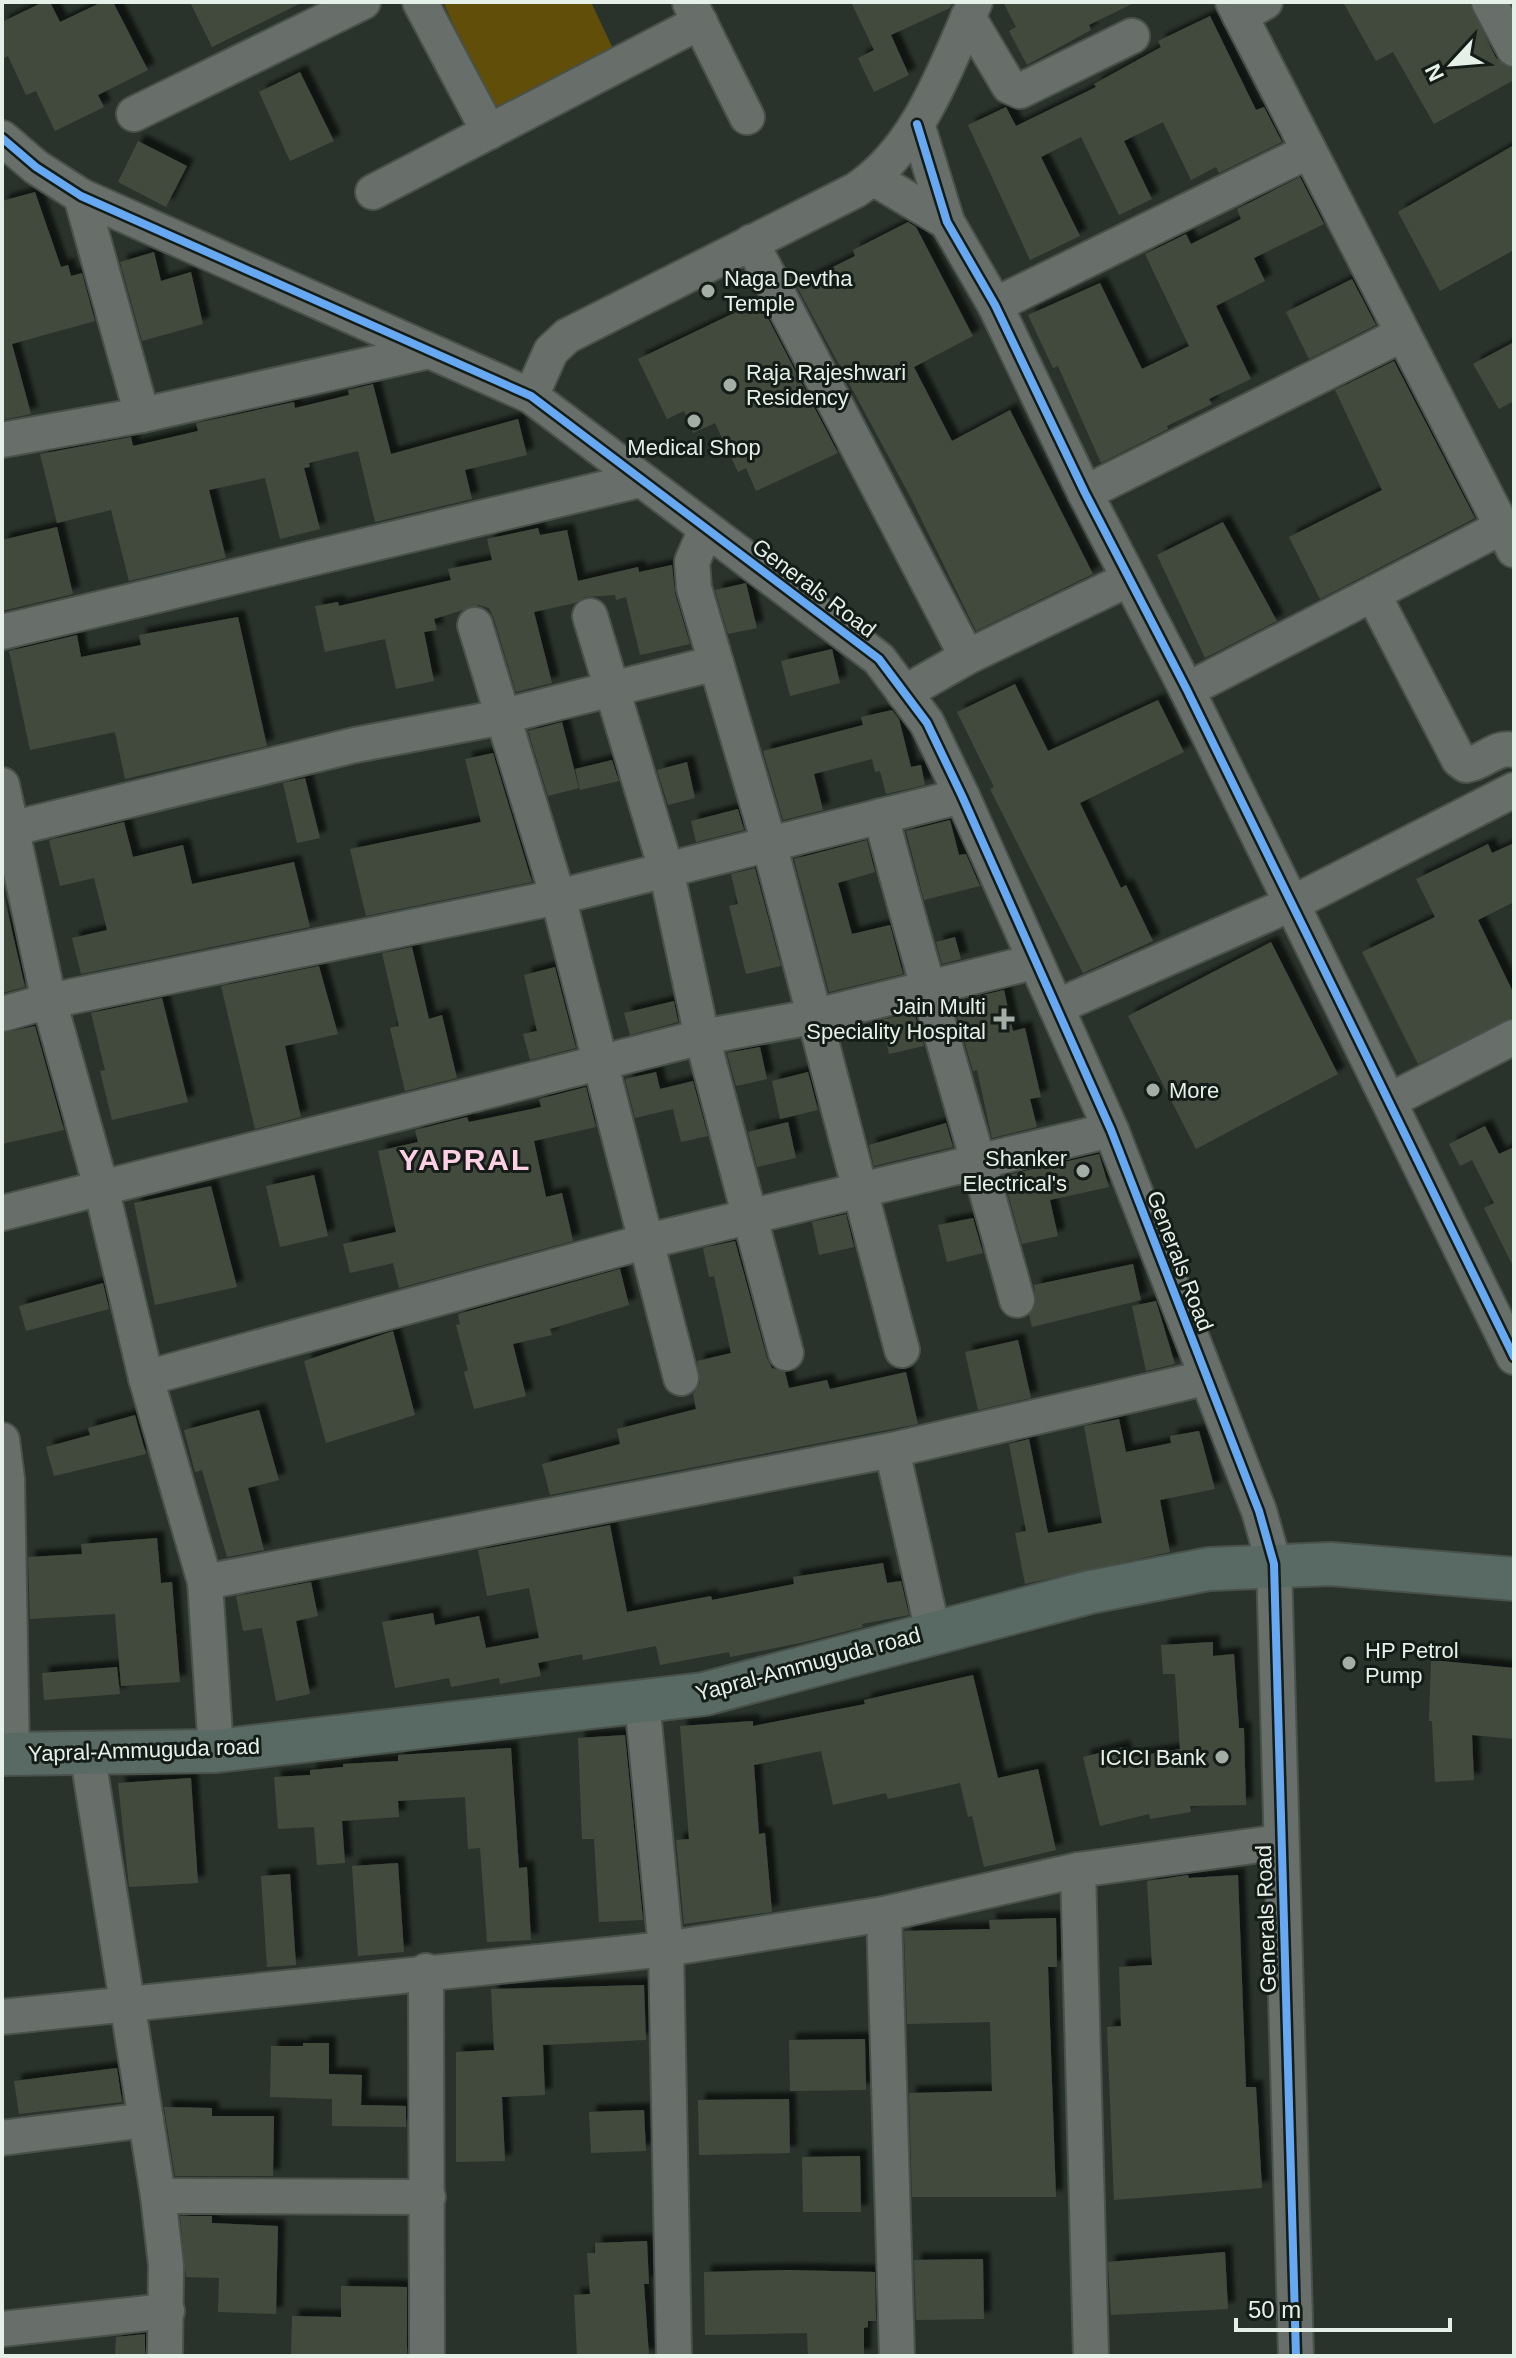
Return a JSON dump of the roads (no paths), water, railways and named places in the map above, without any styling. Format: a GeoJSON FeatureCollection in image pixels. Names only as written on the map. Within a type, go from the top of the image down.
{"type":"FeatureCollection","features":[{"type":"Feature","properties":{"kind":"main road","name":"Yapral-Ammuguda road"},"geometry":{"type":"LineString","coordinates":[[7,1754],[216,1751],[704,1694],[1090,1592],[1209,1569],[1331,1564],[1514,1579]]}},
{"type":"Feature","properties":{"kind":"street"},"geometry":{"type":"LineString","coordinates":[[134,114],[363,2]]}},
{"type":"Feature","properties":{"kind":"street"},"geometry":{"type":"LineString","coordinates":[[420,2],[489,132]]}},
{"type":"Feature","properties":{"kind":"street"},"geometry":{"type":"LineString","coordinates":[[1489,2],[1514,49]]}},
{"type":"Feature","properties":{"kind":"street"},"geometry":{"type":"LineString","coordinates":[[1187,690],[1378,603],[1508,538],[1309,151],[1246,7]]}},
{"type":"Feature","properties":{"kind":"street"},"geometry":{"type":"LineString","coordinates":[[971,10],[1009,86],[1020,91],[1132,36]]}},
{"type":"Feature","properties":{"kind":"street"},"geometry":{"type":"LineString","coordinates":[[531,396],[546,359],[567,336],[873,178],[897,154],[917,124],[971,10]]}},
{"type":"Feature","properties":{"kind":"street"},"geometry":{"type":"LineString","coordinates":[[373,192],[489,132],[695,12],[747,117]]}},
{"type":"Feature","properties":{"kind":"street"},"geometry":{"type":"LineString","coordinates":[[917,124],[947,222],[995,305],[1085,493],[1293,903],[1514,1357]]}},
{"type":"Feature","properties":{"kind":"street","name":"Generals Road"},"geometry":{"type":"LineString","coordinates":[[2,138],[36,167],[81,196],[425,352],[531,396],[879,659],[927,723],[1111,1130],[1259,1511],[1274,1564],[1296,2356]]}},
{"type":"Feature","properties":{"kind":"street"},"geometry":{"type":"LineString","coordinates":[[995,305],[1309,151]]}},
{"type":"Feature","properties":{"kind":"street"},"geometry":{"type":"LineString","coordinates":[[873,178],[947,222]]}},
{"type":"Feature","properties":{"kind":"street"},"geometry":{"type":"LineString","coordinates":[[81,196],[142,415]]}},
{"type":"Feature","properties":{"kind":"street"},"geometry":{"type":"LineString","coordinates":[[751,242],[967,657]]}},
{"type":"Feature","properties":{"kind":"street"},"geometry":{"type":"LineString","coordinates":[[1085,493],[1403,334]]}},
{"type":"Feature","properties":{"kind":"street"},"geometry":{"type":"LineString","coordinates":[[2,440],[142,415],[425,352]]}},
{"type":"Feature","properties":{"kind":"street"},"geometry":{"type":"LineString","coordinates":[[2,632],[640,480]]}},
{"type":"Feature","properties":{"kind":"street"},"geometry":{"type":"LineString","coordinates":[[706,529],[692,562],[692,575],[769,843],[812,1017],[862,1190],[902,1350]]}},
{"type":"Feature","properties":{"kind":"street"},"geometry":{"type":"LineString","coordinates":[[1378,603],[1457,573]]}},
{"type":"Feature","properties":{"kind":"street"},"geometry":{"type":"LineString","coordinates":[[904,693],[967,657],[1129,579]]}},
{"type":"Feature","properties":{"kind":"street"},"geometry":{"type":"LineString","coordinates":[[1378,603],[1459,760],[1466,765],[1474,764],[1502,749],[1514,750]]}},
{"type":"Feature","properties":{"kind":"street"},"geometry":{"type":"LineString","coordinates":[[590,616],[666,869],[702,1037],[786,1353]]}},
{"type":"Feature","properties":{"kind":"street"},"geometry":{"type":"LineString","coordinates":[[475,625],[558,897],[681,1378]]}},
{"type":"Feature","properties":{"kind":"street"},"geometry":{"type":"LineString","coordinates":[[7,830],[355,745],[501,717],[716,663]]}},
{"type":"Feature","properties":{"kind":"street"},"geometry":{"type":"LineString","coordinates":[[2,785],[7,830],[49,1001],[101,1187],[146,1378],[205,1582],[216,1751]]}},
{"type":"Feature","properties":{"kind":"street"},"geometry":{"type":"LineString","coordinates":[[1056,1007],[1293,903],[1514,790]]}},
{"type":"Feature","properties":{"kind":"street"},"geometry":{"type":"LineString","coordinates":[[2,1014],[49,1001],[558,897],[962,796]]}},
{"type":"Feature","properties":{"kind":"street"},"geometry":{"type":"LineString","coordinates":[[881,816],[926,991],[980,1164],[1017,1300]]}},
{"type":"Feature","properties":{"kind":"street"},"geometry":{"type":"LineString","coordinates":[[2,1213],[702,1037],[812,1017],[1033,962]]}},
{"type":"Feature","properties":{"kind":"street"},"geometry":{"type":"LineString","coordinates":[[1389,1101],[1514,1037]]}},
{"type":"Feature","properties":{"kind":"street"},"geometry":{"type":"LineString","coordinates":[[146,1378],[644,1242],[980,1164],[1111,1130]]}},
{"type":"Feature","properties":{"kind":"street"},"geometry":{"type":"LineString","coordinates":[[205,1582],[892,1450],[1205,1378]]}},
{"type":"Feature","properties":{"kind":"street"},"geometry":{"type":"LineString","coordinates":[[2,1440],[7,1754]]}},
{"type":"Feature","properties":{"kind":"street"},"geometry":{"type":"LineString","coordinates":[[892,1450],[933,1632]]}},
{"type":"Feature","properties":{"kind":"street"},"geometry":{"type":"LineString","coordinates":[[642,1701],[666,1949],[674,2356]]}},
{"type":"Feature","properties":{"kind":"street"},"geometry":{"type":"LineString","coordinates":[[87,1752],[158,2196],[167,2311],[165,2356]]}},
{"type":"Feature","properties":{"kind":"street"},"geometry":{"type":"LineString","coordinates":[[2,2017],[426,1971],[666,1949],[884,1914],[1078,1870],[1281,1842]]}},
{"type":"Feature","properties":{"kind":"street"},"geometry":{"type":"LineString","coordinates":[[1078,1870],[1091,2356]]}},
{"type":"Feature","properties":{"kind":"street"},"geometry":{"type":"LineString","coordinates":[[884,1914],[897,2356]]}},
{"type":"Feature","properties":{"kind":"street"},"geometry":{"type":"LineString","coordinates":[[426,1971],[427,2356]]}},
{"type":"Feature","properties":{"kind":"street"},"geometry":{"type":"LineString","coordinates":[[2,2138],[146,2120]]}},
{"type":"Feature","properties":{"kind":"street"},"geometry":{"type":"LineString","coordinates":[[158,2196],[428,2197]]}},
{"type":"Feature","properties":{"kind":"street"},"geometry":{"type":"LineString","coordinates":[[2,2329],[167,2311]]}},
{"type":"Feature","properties":{"kind":"place","name":"Naga Devtha Temple"},"geometry":{"type":"Point","coordinates":[708,291]}},
{"type":"Feature","properties":{"kind":"place","name":"Raja Rajeshwari Residency"},"geometry":{"type":"Point","coordinates":[730,385]}},
{"type":"Feature","properties":{"kind":"place","name":"Medical Shop"},"geometry":{"type":"Point","coordinates":[694,421]}},
{"type":"Feature","properties":{"kind":"place","name":"Jain Multi Speciality Hospital"},"geometry":{"type":"Point","coordinates":[1004,1019]}},
{"type":"Feature","properties":{"kind":"place","name":"More"},"geometry":{"type":"Point","coordinates":[1153,1090]}},
{"type":"Feature","properties":{"kind":"place","name":"Shanker Electrical's"},"geometry":{"type":"Point","coordinates":[1083,1171]}},
{"type":"Feature","properties":{"kind":"place","name":"HP Petrol Pump"},"geometry":{"type":"Point","coordinates":[1349,1663]}},
{"type":"Feature","properties":{"kind":"place","name":"ICICI Bank"},"geometry":{"type":"Point","coordinates":[1222,1757]}},
{"type":"Feature","properties":{"kind":"district","name":"YAPRAL"},"geometry":{"type":"Point","coordinates":[465,1159]}}]}
